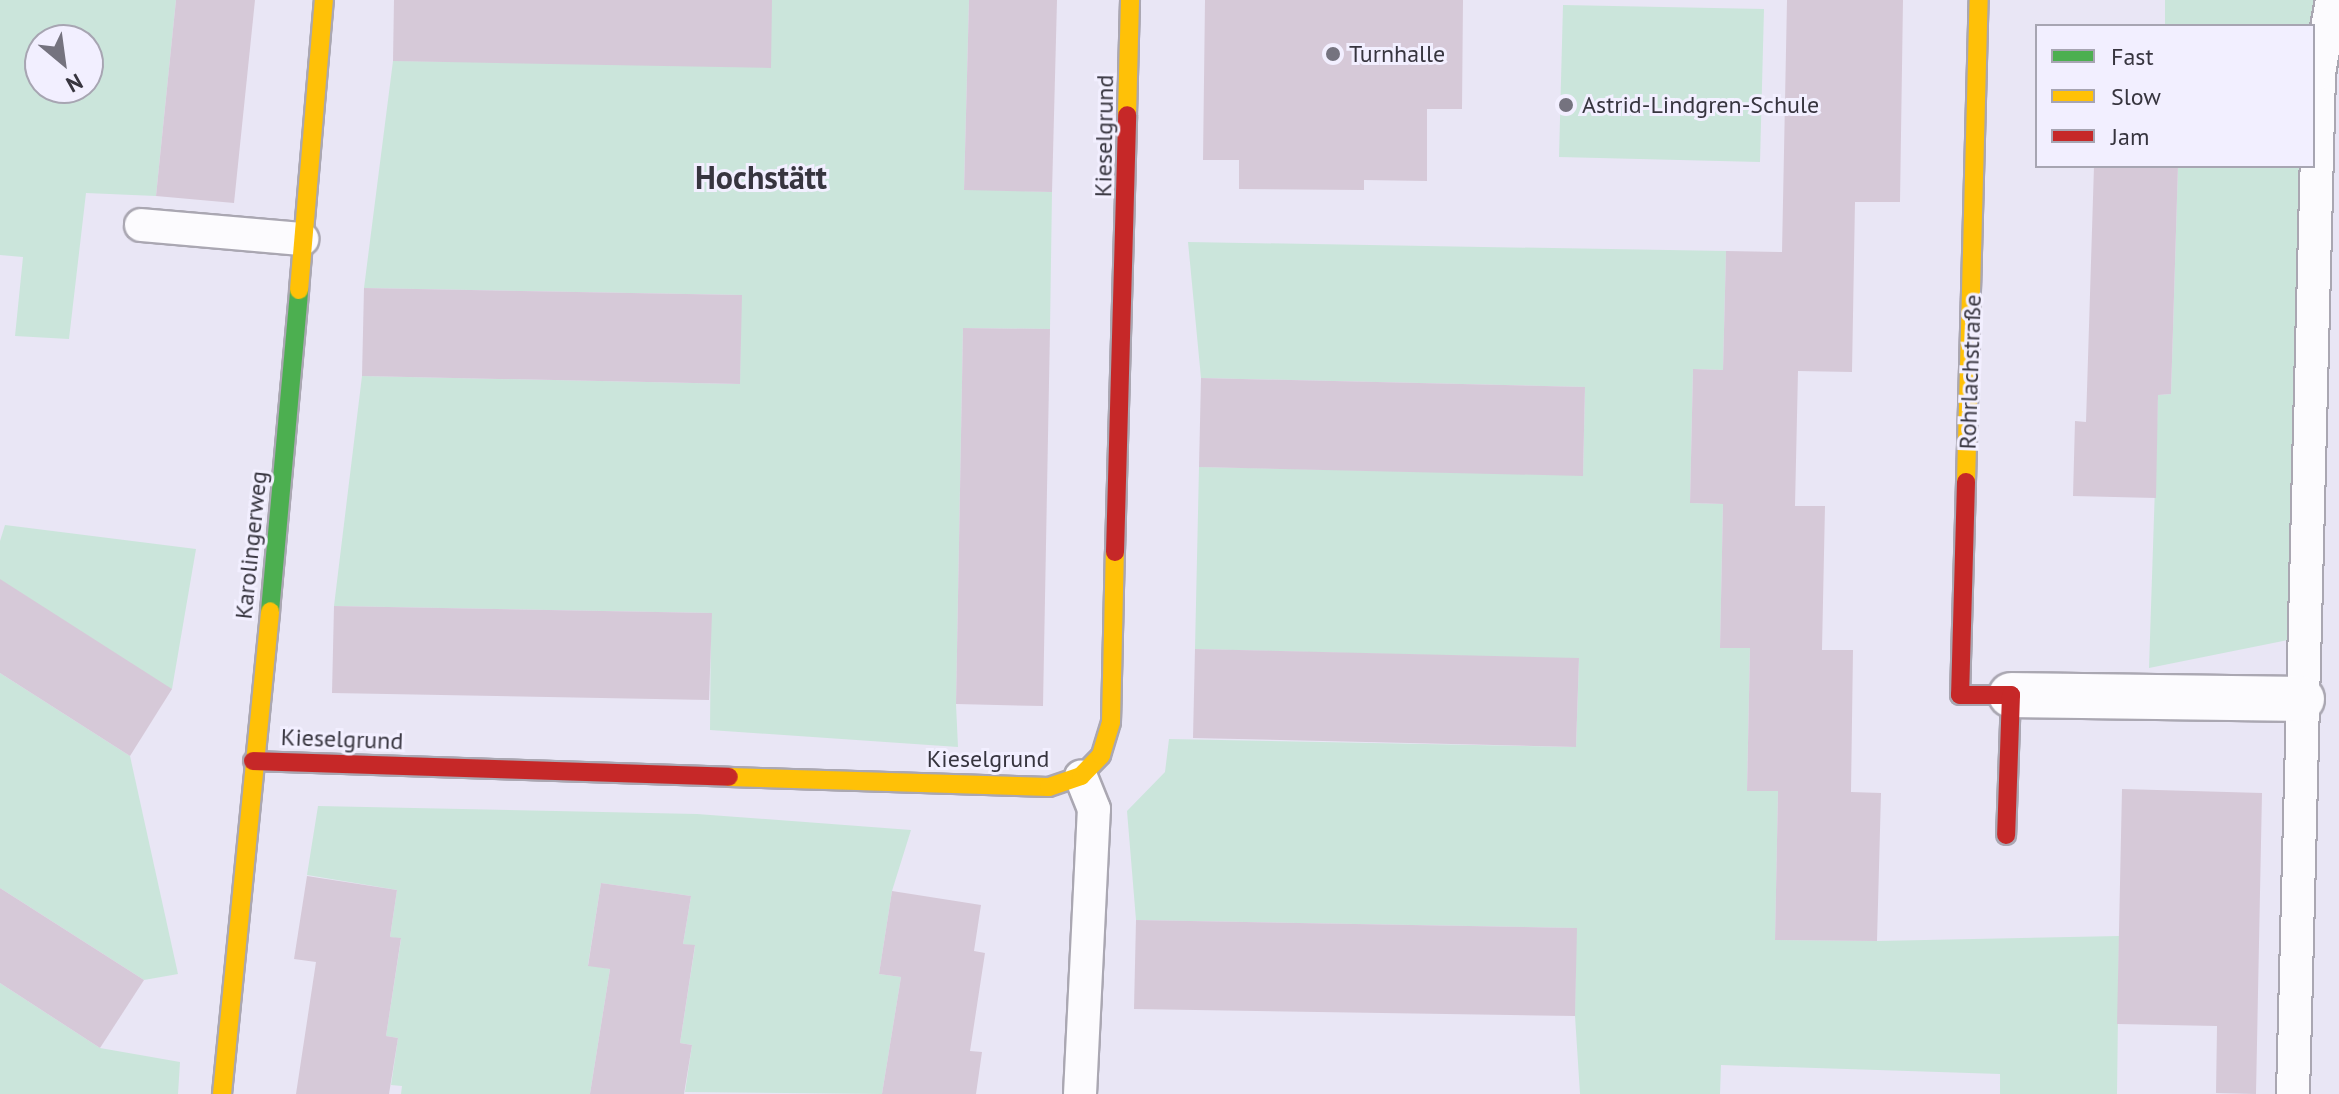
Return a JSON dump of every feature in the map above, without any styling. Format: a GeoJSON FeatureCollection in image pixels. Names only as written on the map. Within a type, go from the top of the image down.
{"type":"FeatureCollection","features":[{"type":"Feature","properties":{"kind":"street","name":"Karolingerweg"},"geometry":{"type":"LineString","coordinates":[[222,1094],[287,434],[324,0]]}},
{"type":"Feature","properties":{"kind":"street","name":"Kieselgrund"},"geometry":{"type":"LineString","coordinates":[[253,761],[1049,787],[1081,776],[1101,755],[1111,722],[1130,0]]}},
{"type":"Feature","properties":{"kind":"street","name":"Rohrlachstraße"},"geometry":{"type":"LineString","coordinates":[[1979,0],[1960,695],[2302,699]]}},
{"type":"Feature","properties":{"kind":"street"},"geometry":{"type":"LineString","coordinates":[[2006,835],[2011,695]]}},
{"type":"Feature","properties":{"kind":"lane"},"geometry":{"type":"LineString","coordinates":[[2293,1094],[2319,73],[2332,0]]}},
{"type":"Feature","properties":{"kind":"lane"},"geometry":{"type":"LineString","coordinates":[[141,225],[302,239]]}},
{"type":"Feature","properties":{"kind":"lane"},"geometry":{"type":"LineString","coordinates":[[1080,1094],[1094,809],[1081,776]]}},
{"type":"Feature","properties":{"kind":"green space"},"geometry":{"type":"Polygon","coordinates":[[[0,0],[176,0],[156,196],[86,193],[69,339],[15,336],[23,257],[0,255],[0,0]]]}},
{"type":"Feature","properties":{"kind":"green space"},"geometry":{"type":"Polygon","coordinates":[[[772,0],[969,0],[964,189],[1052,192],[1050,329],[963,328],[956,704],[958,747],[710,730],[711,613],[334,606],[362,376],[740,384],[741,295],[364,288],[393,61],[520,62],[772,0]]]}},
{"type":"Feature","properties":{"kind":"green space"},"geometry":{"type":"Polygon","coordinates":[[[2165,0],[2329,0],[2288,640],[2149,668],[2158,395],[2171,394],[2178,168],[2315,168],[2315,24],[2165,24],[2165,0]]]}},
{"type":"Feature","properties":{"kind":"green space"},"geometry":{"type":"Polygon","coordinates":[[[1563,5],[1764,9],[1760,162],[1559,157],[1563,5]]]}},
{"type":"Feature","properties":{"kind":"green space"},"geometry":{"type":"Polygon","coordinates":[[[1188,242],[1726,251],[1723,370],[1693,369],[1690,503],[1723,504],[1720,648],[1750,648],[1747,790],[1778,791],[1775,940],[2119,936],[2117,1094],[2000,1094],[2000,1074],[1721,1065],[1720,1094],[1580,1094],[1575,1016],[1576,928],[1136,920],[1127,811],[1165,772],[1169,739],[1576,747],[1579,659],[1195,649],[1199,467],[1583,475],[1585,387],[1201,378],[1188,242]]]}},
{"type":"Feature","properties":{"kind":"green space"},"geometry":{"type":"Polygon","coordinates":[[[5,525],[196,549],[172,689],[0,636],[0,541],[5,525]]]}},
{"type":"Feature","properties":{"kind":"green space"},"geometry":{"type":"Polygon","coordinates":[[[0,673],[130,756],[178,974],[144,980],[0,888],[0,673]]]}},
{"type":"Feature","properties":{"kind":"green space"},"geometry":{"type":"Polygon","coordinates":[[[318,806],[697,814],[911,830],[892,891],[879,974],[901,977],[882,1094],[685,1092],[692,1045],[680,1043],[695,946],[683,944],[691,896],[601,883],[588,965],[610,969],[590,1094],[401,1094],[402,1086],[391,1085],[398,1038],[386,1036],[401,939],[390,937],[397,890],[307,875],[318,806]]]}},
{"type":"Feature","properties":{"kind":"green space"},"geometry":{"type":"Polygon","coordinates":[[[0,983],[100,1048],[180,1062],[178,1094],[0,1094],[0,983]]]}},
{"type":"Feature","properties":{"kind":"building"},"geometry":{"type":"Polygon","coordinates":[[[176,0],[255,0],[234,203],[156,196],[176,0]]]}},
{"type":"Feature","properties":{"kind":"building"},"geometry":{"type":"Polygon","coordinates":[[[394,0],[772,0],[771,68],[393,61],[394,0]]]}},
{"type":"Feature","properties":{"kind":"building"},"geometry":{"type":"Polygon","coordinates":[[[969,0],[1057,0],[1052,192],[964,190],[969,0]]]}},
{"type":"Feature","properties":{"kind":"building","name":"Turnhalle"},"geometry":{"type":"Polygon","coordinates":[[[1205,0],[1463,0],[1462,109],[1427,109],[1427,181],[1364,180],[1364,190],[1239,189],[1239,160],[1203,160],[1205,0]]]}},
{"type":"Feature","properties":{"kind":"building"},"geometry":{"type":"Polygon","coordinates":[[[1787,0],[1903,0],[1900,202],[1855,202],[1852,372],[1798,371],[1795,506],[1825,506],[1822,650],[1853,650],[1851,792],[1881,793],[1877,941],[1775,940],[1778,791],[1747,791],[1750,648],[1720,648],[1723,504],[1690,503],[1693,369],[1723,370],[1726,251],[1782,252],[1787,0]]]}},
{"type":"Feature","properties":{"kind":"building"},"geometry":{"type":"Polygon","coordinates":[[[2094,168],[2178,168],[2171,394],[2158,395],[2156,498],[2073,496],[2075,421],[2086,422],[2094,168]]]}},
{"type":"Feature","properties":{"kind":"building"},"geometry":{"type":"Polygon","coordinates":[[[364,288],[742,295],[740,384],[362,376],[364,288]]]}},
{"type":"Feature","properties":{"kind":"building"},"geometry":{"type":"Polygon","coordinates":[[[963,328],[1050,329],[1043,706],[956,704],[963,328]]]}},
{"type":"Feature","properties":{"kind":"building"},"geometry":{"type":"Polygon","coordinates":[[[1201,378],[1585,387],[1583,476],[1199,467],[1201,378]]]}},
{"type":"Feature","properties":{"kind":"building"},"geometry":{"type":"Polygon","coordinates":[[[0,579],[172,689],[130,756],[0,673],[0,579]]]}},
{"type":"Feature","properties":{"kind":"building"},"geometry":{"type":"Polygon","coordinates":[[[334,606],[712,613],[709,700],[332,693],[334,606]]]}},
{"type":"Feature","properties":{"kind":"building"},"geometry":{"type":"Polygon","coordinates":[[[1195,649],[1579,658],[1576,747],[1193,738],[1195,649]]]}},
{"type":"Feature","properties":{"kind":"building"},"geometry":{"type":"Polygon","coordinates":[[[2122,789],[2262,793],[2256,1094],[2216,1093],[2217,1026],[2117,1024],[2122,789]]]}},
{"type":"Feature","properties":{"kind":"building"},"geometry":{"type":"Polygon","coordinates":[[[307,876],[397,890],[390,937],[401,938],[386,1036],[398,1038],[389,1094],[296,1094],[316,962],[294,959],[307,876]]]}},
{"type":"Feature","properties":{"kind":"building"},"geometry":{"type":"Polygon","coordinates":[[[601,883],[691,896],[683,944],[695,945],[680,1043],[692,1045],[684,1094],[590,1094],[610,969],[588,966],[601,883]]]}},
{"type":"Feature","properties":{"kind":"building"},"geometry":{"type":"Polygon","coordinates":[[[0,888],[144,980],[100,1048],[0,983],[0,888]]]}},
{"type":"Feature","properties":{"kind":"building"},"geometry":{"type":"Polygon","coordinates":[[[892,891],[981,905],[974,951],[985,953],[970,1051],[982,1052],[976,1094],[882,1094],[901,977],[879,974],[892,891]]]}},
{"type":"Feature","properties":{"kind":"building"},"geometry":{"type":"Polygon","coordinates":[[[1136,920],[1577,928],[1575,1016],[1134,1009],[1136,920]]]}},
{"type":"Feature","properties":{"kind":"traffic: fast"},"geometry":{"type":"LineString","coordinates":[[270,611],[299,290]]}},
{"type":"Feature","properties":{"kind":"traffic: slow"},"geometry":{"type":"LineString","coordinates":[[299,290],[324,0]]}},
{"type":"Feature","properties":{"kind":"traffic: slow"},"geometry":{"type":"LineString","coordinates":[[1127,115],[1130,0]]}},
{"type":"Feature","properties":{"kind":"traffic: slow"},"geometry":{"type":"LineString","coordinates":[[1966,482],[1979,0]]}},
{"type":"Feature","properties":{"kind":"traffic: slow"},"geometry":{"type":"LineString","coordinates":[[729,777],[1049,787],[1081,776],[1101,755],[1111,722],[1115,552]]}},
{"type":"Feature","properties":{"kind":"traffic: slow"},"geometry":{"type":"LineString","coordinates":[[222,1094],[270,611]]}},
{"type":"Feature","properties":{"kind":"traffic: jam"},"geometry":{"type":"LineString","coordinates":[[1115,552],[1127,115]]}},
{"type":"Feature","properties":{"kind":"traffic: jam"},"geometry":{"type":"LineString","coordinates":[[1966,482],[1960,695],[2011,695],[2006,835]]}},
{"type":"Feature","properties":{"kind":"traffic: jam"},"geometry":{"type":"LineString","coordinates":[[253,761],[729,777]]}},
{"type":"Feature","properties":{"kind":"place","name":"Turnhalle"},"geometry":{"type":"Point","coordinates":[1333,54]}},
{"type":"Feature","properties":{"kind":"place","name":"Astrid-Lindgren-Schule"},"geometry":{"type":"Point","coordinates":[1566,105]}},
{"type":"Feature","properties":{"kind":"district","name":"Hochstätt"},"geometry":{"type":"Point","coordinates":[761,177]}}]}
